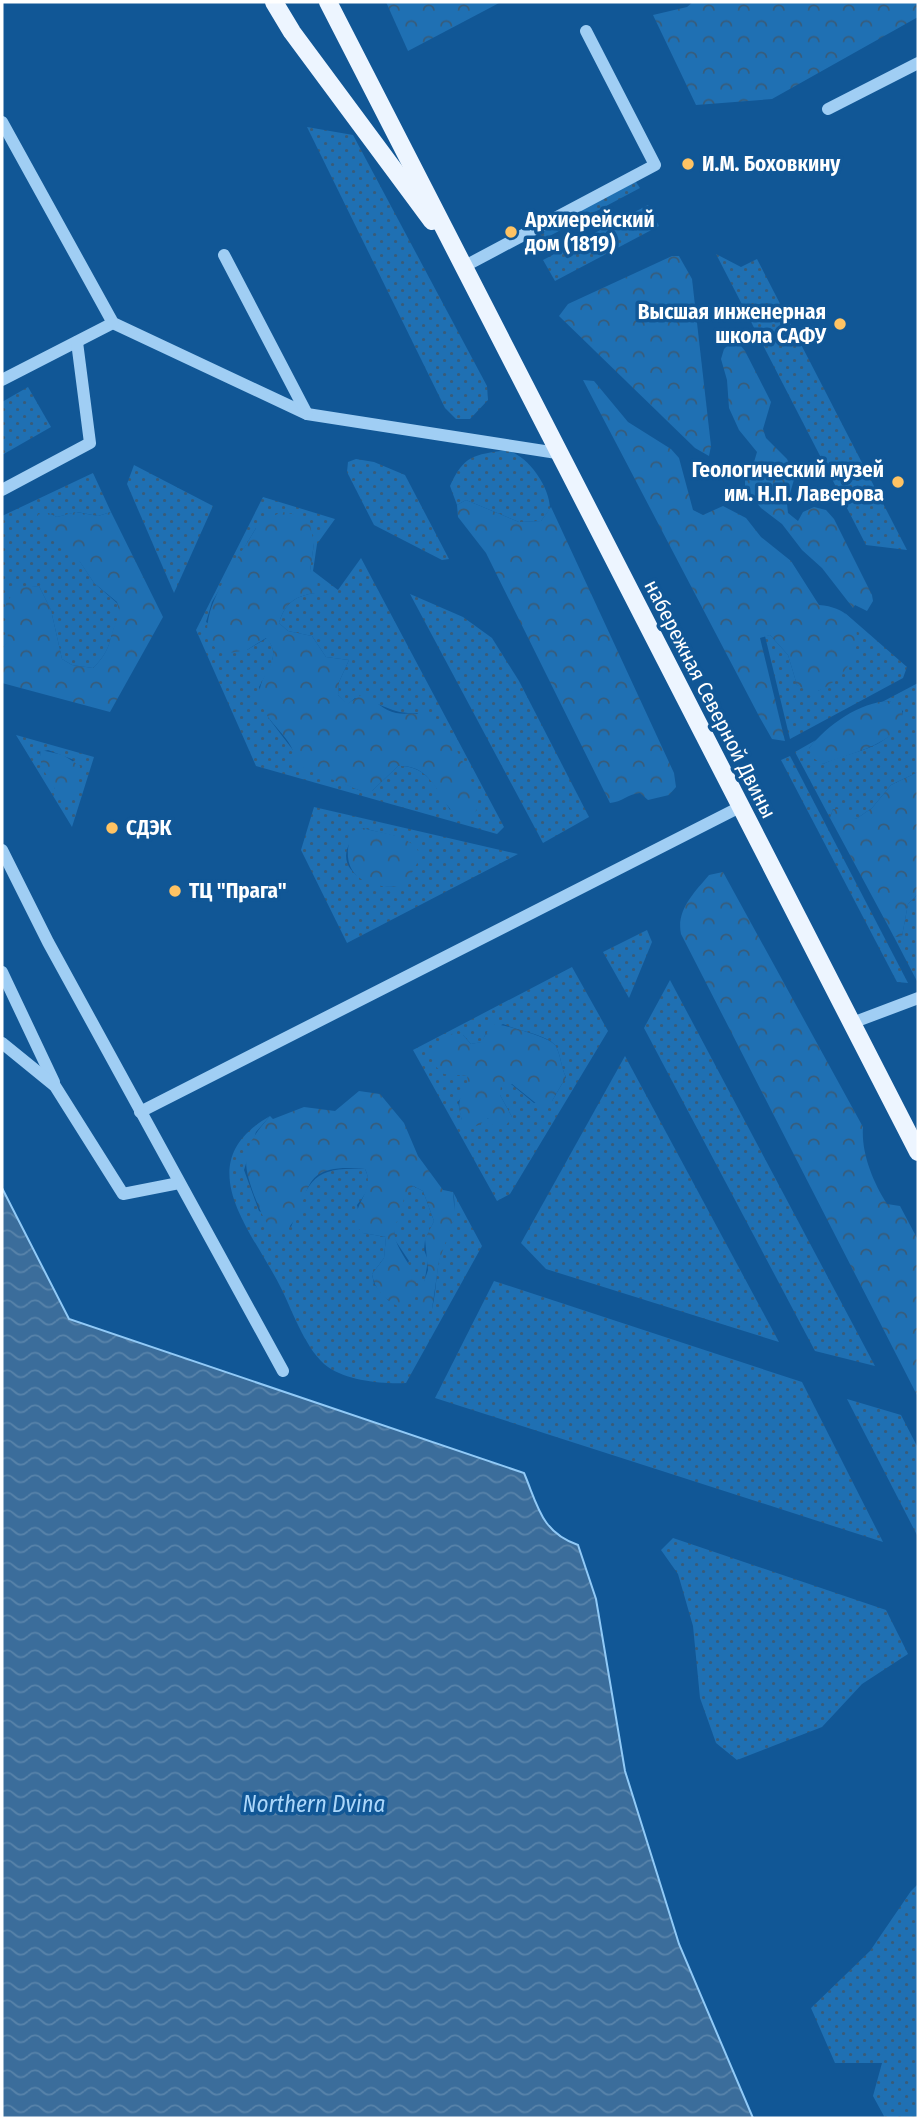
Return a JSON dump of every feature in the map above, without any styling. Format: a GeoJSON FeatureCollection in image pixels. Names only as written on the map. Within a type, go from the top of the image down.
{"type":"FeatureCollection","features":[{"type":"Feature","properties":{"kind":"main road","name":"набережная Северной Двины"},"geometry":{"type":"LineString","coordinates":[[274,2],[292,32],[465,266]]}},
{"type":"Feature","properties":{"kind":"main road","name":"набережная Северной Двины"},"geometry":{"type":"LineString","coordinates":[[328,2],[465,266],[557,453],[918,1152]]}},
{"type":"Feature","properties":{"kind":"lane"},"geometry":{"type":"LineString","coordinates":[[465,266],[655,165],[586,31]]}},
{"type":"Feature","properties":{"kind":"lane"},"geometry":{"type":"LineString","coordinates":[[828,109],[918,63]]}},
{"type":"Feature","properties":{"kind":"lane"},"geometry":{"type":"LineString","coordinates":[[2,122],[113,323],[307,414],[557,453]]}},
{"type":"Feature","properties":{"kind":"lane"},"geometry":{"type":"LineString","coordinates":[[224,255],[307,414]]}},
{"type":"Feature","properties":{"kind":"lane"},"geometry":{"type":"LineString","coordinates":[[2,380],[113,323]]}},
{"type":"Feature","properties":{"kind":"lane"},"geometry":{"type":"LineString","coordinates":[[2,490],[90,443],[76,342]]}},
{"type":"Feature","properties":{"kind":"lane"},"geometry":{"type":"LineString","coordinates":[[140,1112],[740,807]]}},
{"type":"Feature","properties":{"kind":"lane"},"geometry":{"type":"LineString","coordinates":[[2,850],[140,1112],[283,1371]]}},
{"type":"Feature","properties":{"kind":"lane"},"geometry":{"type":"LineString","coordinates":[[2,972],[55,1086],[124,1194],[179,1183]]}},
{"type":"Feature","properties":{"kind":"lane"},"geometry":{"type":"LineString","coordinates":[[852,1023],[918,998]]}},
{"type":"Feature","properties":{"kind":"lane"},"geometry":{"type":"LineString","coordinates":[[2,1043],[55,1086]]}},
{"type":"Feature","properties":{"kind":"green space"},"geometry":{"type":"Polygon","coordinates":[[[386,2],[501,2],[408,51],[386,2]]]}},
{"type":"Feature","properties":{"kind":"green space"},"geometry":{"type":"Polygon","coordinates":[[[693,2],[918,2],[918,17],[772,99],[696,105],[653,15],[687,7],[693,2]]]}},
{"type":"Feature","properties":{"kind":"green space"},"geometry":{"type":"Polygon","coordinates":[[[307,127],[353,135],[487,386],[488,400],[470,419],[456,419],[445,408],[307,127]]]}},
{"type":"Feature","properties":{"kind":"green space"},"geometry":{"type":"Polygon","coordinates":[[[634,179],[640,188],[542,240],[538,226],[634,179]]]}},
{"type":"Feature","properties":{"kind":"green space"},"geometry":{"type":"Polygon","coordinates":[[[648,205],[659,226],[555,281],[543,260],[648,205]]]}},
{"type":"Feature","properties":{"kind":"green space"},"geometry":{"type":"Polygon","coordinates":[[[716,254],[741,267],[757,259],[907,550],[866,545],[716,254]]]}},
{"type":"Feature","properties":{"kind":"green space"},"geometry":{"type":"Polygon","coordinates":[[[672,256],[679,256],[692,279],[711,446],[709,456],[695,448],[559,316],[568,304],[672,256]]]}},
{"type":"Feature","properties":{"kind":"green space"},"geometry":{"type":"Polygon","coordinates":[[[737,341],[745,351],[771,402],[763,429],[766,438],[787,459],[795,476],[787,504],[788,513],[798,521],[803,512],[814,507],[826,510],[834,519],[872,595],[873,601],[867,611],[855,605],[853,608],[822,568],[745,489],[745,473],[752,469],[757,452],[739,430],[729,408],[727,380],[721,359],[724,349],[731,342],[737,341]]]}},
{"type":"Feature","properties":{"kind":"green space"},"geometry":{"type":"Polygon","coordinates":[[[583,380],[594,381],[628,422],[671,449],[679,458],[693,510],[703,515],[723,506],[746,518],[761,537],[791,561],[819,605],[838,610],[851,619],[856,631],[856,646],[851,660],[842,674],[812,693],[797,685],[788,655],[770,635],[760,638],[785,741],[772,739],[760,718],[583,380]]]}},
{"type":"Feature","properties":{"kind":"green space"},"geometry":{"type":"Polygon","coordinates":[[[28,387],[51,427],[2,455],[2,402],[28,387]]]}},
{"type":"Feature","properties":{"kind":"green space"},"geometry":{"type":"Polygon","coordinates":[[[506,450],[530,465],[542,482],[550,509],[541,521],[519,522],[466,500],[457,505],[450,486],[465,462],[478,455],[506,450]]]}},
{"type":"Feature","properties":{"kind":"green space"},"geometry":{"type":"Polygon","coordinates":[[[356,459],[374,462],[405,475],[449,559],[442,560],[374,525],[347,472],[348,462],[356,459]]]}},
{"type":"Feature","properties":{"kind":"green space"},"geometry":{"type":"Polygon","coordinates":[[[134,465],[213,506],[174,593],[127,484],[134,465]]]}},
{"type":"Feature","properties":{"kind":"green space"},"geometry":{"type":"Polygon","coordinates":[[[93,473],[111,512],[98,516],[77,512],[57,517],[48,513],[94,583],[117,603],[121,614],[105,654],[93,668],[72,665],[62,659],[51,610],[39,586],[17,589],[8,642],[2,649],[2,516],[93,473]]]}},
{"type":"Feature","properties":{"kind":"green space"},"geometry":{"type":"Polygon","coordinates":[[[263,497],[335,519],[317,544],[313,571],[338,590],[361,558],[504,827],[497,834],[256,766],[196,630],[263,497]],[[256,528],[212,602],[206,622],[247,650],[267,638],[273,656],[259,687],[270,720],[296,754],[329,777],[361,791],[372,791],[398,766],[416,769],[436,786],[450,810],[464,766],[453,746],[417,713],[399,712],[364,699],[355,698],[347,705],[338,695],[339,682],[349,660],[326,657],[312,636],[288,631],[279,623],[284,610],[292,602],[315,593],[310,571],[314,543],[256,528]]]}},
{"type":"Feature","properties":{"kind":"green space"},"geometry":{"type":"Polygon","coordinates":[[[466,500],[519,522],[541,521],[551,507],[674,773],[676,787],[669,795],[648,800],[640,793],[610,803],[486,553],[458,517],[457,505],[466,500]]]}},
{"type":"Feature","properties":{"kind":"green space"},"geometry":{"type":"Polygon","coordinates":[[[76,512],[98,516],[111,512],[163,617],[110,712],[2,683],[2,649],[8,641],[6,603],[17,588],[39,586],[51,610],[62,659],[72,665],[93,668],[105,654],[120,614],[117,602],[94,583],[80,562],[45,533],[37,513],[48,513],[57,517],[76,512]]]}},
{"type":"Feature","properties":{"kind":"green space"},"geometry":{"type":"Polygon","coordinates":[[[282,512],[292,514],[310,525],[314,543],[310,571],[316,578],[317,589],[315,593],[302,596],[288,606],[279,623],[288,631],[312,636],[326,657],[349,660],[339,682],[338,695],[347,704],[364,693],[392,712],[420,714],[437,724],[462,759],[473,787],[477,810],[469,818],[451,809],[431,781],[412,768],[398,766],[372,791],[361,791],[296,765],[291,747],[268,716],[260,699],[262,682],[272,661],[272,646],[266,638],[247,650],[223,654],[208,641],[210,612],[223,583],[256,528],[262,521],[282,512]]]}},
{"type":"Feature","properties":{"kind":"green space"},"geometry":{"type":"Polygon","coordinates":[[[410,594],[463,617],[492,638],[519,681],[589,817],[543,843],[410,594]]]}},
{"type":"Feature","properties":{"kind":"green space"},"geometry":{"type":"Polygon","coordinates":[[[845,613],[907,667],[903,678],[790,739],[765,636],[770,635],[788,655],[797,685],[818,691],[831,682],[853,626],[845,613]]]}},
{"type":"Feature","properties":{"kind":"green space"},"geometry":{"type":"Polygon","coordinates":[[[918,683],[918,772],[891,785],[872,808],[856,819],[833,809],[830,818],[795,752],[816,740],[809,748],[823,764],[882,741],[899,724],[903,711],[890,701],[882,702],[918,683]]]}},
{"type":"Feature","properties":{"kind":"green space"},"geometry":{"type":"Polygon","coordinates":[[[890,701],[901,707],[902,719],[897,729],[887,738],[823,764],[813,758],[809,748],[835,723],[856,710],[878,702],[890,701]]]}},
{"type":"Feature","properties":{"kind":"green space"},"geometry":{"type":"Polygon","coordinates":[[[16,735],[94,757],[72,827],[16,735]],[[48,750],[39,752],[55,789],[74,760],[48,750]]]}},
{"type":"Feature","properties":{"kind":"green space"},"geometry":{"type":"Polygon","coordinates":[[[41,750],[63,755],[80,766],[78,789],[67,801],[48,777],[41,762],[41,750]]]}},
{"type":"Feature","properties":{"kind":"green space"},"geometry":{"type":"Polygon","coordinates":[[[790,756],[908,983],[897,982],[781,760],[790,756]]]}},
{"type":"Feature","properties":{"kind":"green space"},"geometry":{"type":"Polygon","coordinates":[[[918,772],[918,894],[908,904],[902,936],[894,937],[830,818],[833,809],[841,809],[856,819],[872,808],[891,785],[918,772]]]}},
{"type":"Feature","properties":{"kind":"green space"},"geometry":{"type":"Polygon","coordinates":[[[314,807],[518,854],[347,943],[301,850],[314,807]],[[362,828],[346,852],[352,871],[372,883],[400,887],[395,836],[362,828]]]}},
{"type":"Feature","properties":{"kind":"green space"},"geometry":{"type":"Polygon","coordinates":[[[362,828],[404,839],[417,849],[421,856],[408,880],[400,887],[386,887],[364,881],[350,867],[348,845],[352,831],[362,828]]]}},
{"type":"Feature","properties":{"kind":"green space"},"geometry":{"type":"Polygon","coordinates":[[[723,872],[863,1127],[866,1157],[882,1195],[887,1204],[900,1206],[918,1240],[918,1397],[681,934],[681,917],[692,895],[709,875],[723,872]]]}},
{"type":"Feature","properties":{"kind":"green space"},"geometry":{"type":"Polygon","coordinates":[[[918,894],[918,983],[894,937],[902,936],[908,904],[918,894]]]}},
{"type":"Feature","properties":{"kind":"green space"},"geometry":{"type":"Polygon","coordinates":[[[647,930],[652,942],[629,998],[603,952],[647,930]]]}},
{"type":"Feature","properties":{"kind":"green space"},"geometry":{"type":"Polygon","coordinates":[[[572,967],[608,1031],[510,1194],[497,1201],[413,1050],[572,967]],[[503,1024],[486,1033],[482,1042],[471,1044],[463,1035],[470,1086],[458,1102],[462,1120],[512,1117],[500,1095],[500,1084],[511,1084],[534,1103],[552,1101],[566,1077],[559,1053],[551,1041],[503,1024]]]}},
{"type":"Feature","properties":{"kind":"green space"},"geometry":{"type":"Polygon","coordinates":[[[670,980],[875,1366],[815,1351],[644,1028],[670,980]]]}},
{"type":"Feature","properties":{"kind":"green space"},"geometry":{"type":"Polygon","coordinates":[[[492,1024],[525,1031],[551,1042],[557,1049],[566,1077],[552,1101],[543,1109],[512,1084],[501,1084],[500,1095],[512,1117],[505,1127],[493,1126],[488,1118],[479,1125],[466,1129],[459,1106],[462,1095],[469,1086],[467,1076],[444,1074],[435,1066],[435,1055],[441,1043],[453,1033],[463,1035],[471,1044],[481,1042],[492,1024]]]}},
{"type":"Feature","properties":{"kind":"green space"},"geometry":{"type":"Polygon","coordinates":[[[625,1056],[779,1342],[546,1269],[521,1243],[625,1056]]]}},
{"type":"Feature","properties":{"kind":"green space"},"geometry":{"type":"Polygon","coordinates":[[[359,1091],[380,1094],[404,1123],[418,1156],[443,1190],[453,1192],[455,1216],[439,1261],[432,1309],[421,1309],[418,1299],[428,1270],[425,1239],[434,1221],[423,1191],[413,1186],[407,1191],[395,1229],[396,1241],[416,1282],[415,1290],[399,1307],[381,1294],[372,1274],[384,1258],[386,1237],[363,1233],[356,1226],[357,1210],[368,1184],[365,1169],[340,1168],[324,1172],[314,1179],[292,1224],[280,1236],[265,1220],[251,1187],[246,1156],[253,1138],[270,1116],[273,1119],[304,1107],[335,1111],[359,1091]]]}},
{"type":"Feature","properties":{"kind":"green space"},"geometry":{"type":"Polygon","coordinates":[[[270,1116],[256,1132],[244,1170],[259,1211],[291,1227],[314,1180],[333,1170],[365,1169],[367,1188],[357,1205],[363,1233],[386,1237],[384,1258],[372,1274],[374,1284],[389,1301],[409,1261],[395,1240],[394,1228],[404,1193],[413,1186],[423,1191],[434,1221],[425,1240],[424,1250],[428,1260],[423,1291],[432,1309],[439,1260],[453,1219],[453,1192],[482,1246],[406,1383],[376,1382],[345,1376],[320,1360],[307,1342],[244,1222],[234,1199],[230,1177],[232,1155],[245,1135],[270,1116]]]}},
{"type":"Feature","properties":{"kind":"green space"},"geometry":{"type":"Polygon","coordinates":[[[494,1281],[802,1382],[883,1542],[435,1398],[494,1281]]]}},
{"type":"Feature","properties":{"kind":"green space"},"geometry":{"type":"Polygon","coordinates":[[[847,1399],[901,1415],[918,1448],[918,1537],[847,1399]]]}},
{"type":"Feature","properties":{"kind":"green space"},"geometry":{"type":"Polygon","coordinates":[[[673,1538],[886,1610],[908,1654],[862,1684],[822,1727],[737,1760],[716,1743],[700,1698],[693,1626],[678,1574],[661,1550],[673,1538]]]}},
{"type":"Feature","properties":{"kind":"green space"},"geometry":{"type":"Polygon","coordinates":[[[918,1884],[918,2118],[885,2118],[873,2096],[882,2063],[835,2063],[811,2008],[870,1951],[918,1884]]]}},
{"type":"Feature","properties":{"kind":"water","name":"Northern Dvina"},"geometry":{"type":"Polygon","coordinates":[[[2,1188],[69,1319],[524,1473],[537,1507],[548,1525],[566,1540],[578,1545],[596,1599],[625,1771],[679,1944],[753,2118],[2,2118],[2,1188]]]}},
{"type":"Feature","properties":{"kind":"place","name":"И.М. Боховкину"},"geometry":{"type":"Point","coordinates":[688,164]}},
{"type":"Feature","properties":{"kind":"place","name":"Архиерейский дом (1819)"},"geometry":{"type":"Point","coordinates":[511,232]}},
{"type":"Feature","properties":{"kind":"place","name":"Высшая инженерная школа САФУ"},"geometry":{"type":"Point","coordinates":[840,324]}},
{"type":"Feature","properties":{"kind":"place","name":"Геологический музей им. Н.П. Лаверова"},"geometry":{"type":"Point","coordinates":[898,482]}},
{"type":"Feature","properties":{"kind":"place","name":"СДЭК"},"geometry":{"type":"Point","coordinates":[112,828]}},
{"type":"Feature","properties":{"kind":"place","name":"ТЦ \"Прага\""},"geometry":{"type":"Point","coordinates":[175,891]}}]}
